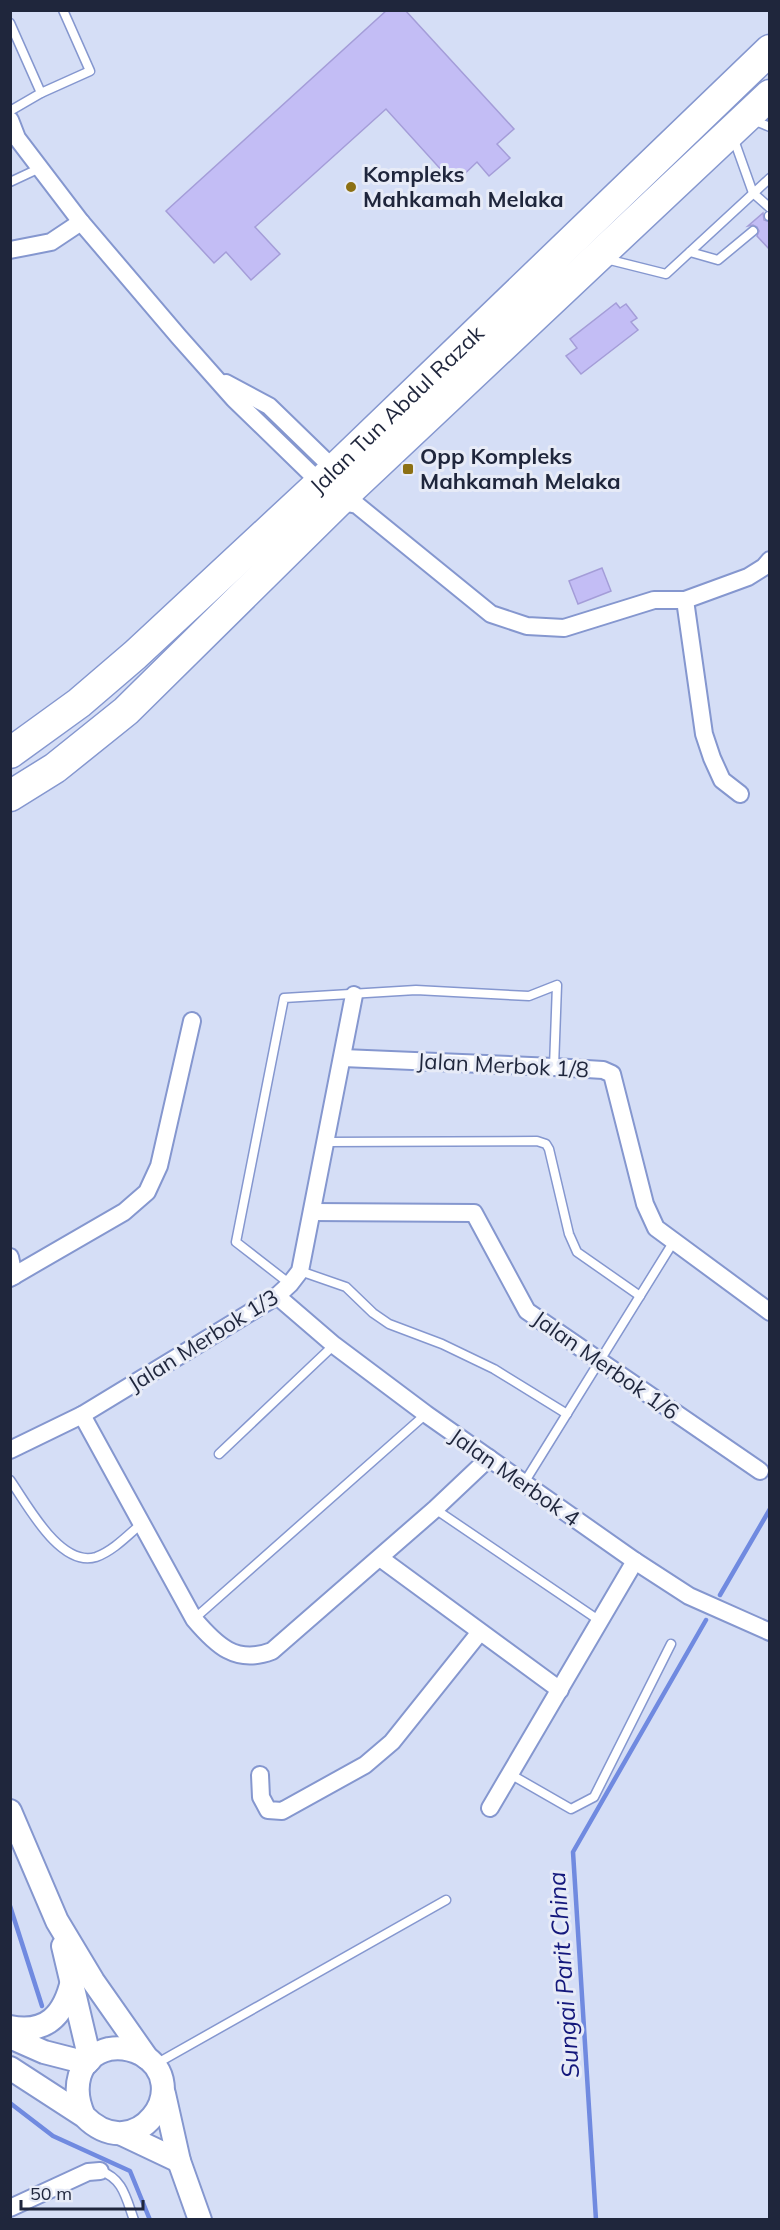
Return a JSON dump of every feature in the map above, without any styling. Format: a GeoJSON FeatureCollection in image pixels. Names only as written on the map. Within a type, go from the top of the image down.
{"type":"FeatureCollection","features":[{"type":"Feature","properties":{"kind":"highway","name":"Jalan Tun Abdul Razak"},"geometry":{"type":"LineString","coordinates":[[10,796],[55,768],[126,711],[770,50]]}},
{"type":"Feature","properties":{"kind":"highway","name":"Jalan Tun Abdul Razak"},"geometry":{"type":"LineString","coordinates":[[10,753],[79,703],[340,489],[749,125],[770,95]]}},
{"type":"Feature","properties":{"kind":"main road"},"geometry":{"type":"LineString","coordinates":[[10,1811],[57,1922],[93,1981],[154,2069],[162,2098],[158,2112],[136,2131],[122,2134]]}},
{"type":"Feature","properties":{"kind":"main road"},"geometry":{"type":"LineString","coordinates":[[57,1922],[72,1981],[88,2062]]}},
{"type":"Feature","properties":{"kind":"main road"},"geometry":{"type":"LineString","coordinates":[[10,2027],[33,2028],[60,2014],[68,1999],[72,1981]]}},
{"type":"Feature","properties":{"kind":"main road"},"geometry":{"type":"LineString","coordinates":[[10,2037],[44,2052],[88,2062]]}},
{"type":"Feature","properties":{"kind":"main road"},"geometry":{"type":"LineString","coordinates":[[84,2116],[78,2103],[76,2089],[79,2075],[88,2062],[97,2054],[109,2049],[122,2048],[135,2051],[154,2069],[179,2161],[200,2220]]}},
{"type":"Feature","properties":{"kind":"main road"},"geometry":{"type":"LineString","coordinates":[[10,2068],[84,2116],[94,2126],[107,2132],[122,2134],[179,2161]]}},
{"type":"Feature","properties":{"kind":"street"},"geometry":{"type":"LineString","coordinates":[[10,120],[17,138],[81,222],[234,399],[491,614],[527,626],[564,628],[654,600],[685,600],[748,577],[764,567],[770,560]]}},
{"type":"Feature","properties":{"kind":"street"},"geometry":{"type":"LineString","coordinates":[[10,250],[51,242],[81,222]]}},
{"type":"Feature","properties":{"kind":"street"},"geometry":{"type":"LineString","coordinates":[[214,377],[269,406],[340,489]]}},
{"type":"Feature","properties":{"kind":"street"},"geometry":{"type":"LineString","coordinates":[[685,600],[704,734],[723,780],[740,794]]}},
{"type":"Feature","properties":{"kind":"street","name":"Jalan Merbok 1/3"},"geometry":{"type":"LineString","coordinates":[[10,1450],[82,1415],[277,1296],[295,1278],[312,1212],[354,995]]}},
{"type":"Feature","properties":{"kind":"street"},"geometry":{"type":"LineString","coordinates":[[10,1257],[12,1277],[124,1212],[147,1192],[159,1166],[192,1021]]}},
{"type":"Feature","properties":{"kind":"street","name":"Jalan Merbok 1/8"},"geometry":{"type":"LineString","coordinates":[[343,1058],[554,1066],[603,1070],[612,1074],[649,1217],[656,1228],[770,1312]]}},
{"type":"Feature","properties":{"kind":"street","name":"Jalan Merbok 1/6"},"geometry":{"type":"LineString","coordinates":[[312,1212],[474,1213],[527,1311],[760,1471]]}},
{"type":"Feature","properties":{"kind":"street","name":"Jalan Merbok 4"},"geometry":{"type":"LineString","coordinates":[[277,1296],[334,1345],[426,1414],[635,1561],[689,1596],[770,1632]]}},
{"type":"Feature","properties":{"kind":"street"},"geometry":{"type":"LineString","coordinates":[[82,1415],[194,1619],[208,1636],[224,1648],[239,1655],[256,1657],[272,1651],[380,1558],[489,1458]]}},
{"type":"Feature","properties":{"kind":"street"},"geometry":{"type":"LineString","coordinates":[[380,1558],[560,1690]]}},
{"type":"Feature","properties":{"kind":"street"},"geometry":{"type":"LineString","coordinates":[[490,1808],[635,1561]]}},
{"type":"Feature","properties":{"kind":"street"},"geometry":{"type":"LineString","coordinates":[[260,1775],[261,1797],[268,1809],[282,1811],[365,1765],[392,1742],[480,1632]]}},
{"type":"Feature","properties":{"kind":"street"},"geometry":{"type":"LineString","coordinates":[[10,2208],[88,2172],[100,2170]]}},
{"type":"Feature","properties":{"kind":"lane"},"geometry":{"type":"LineString","coordinates":[[10,111],[40,93],[90,71],[63,10]]}},
{"type":"Feature","properties":{"kind":"lane"},"geometry":{"type":"LineString","coordinates":[[10,22],[40,93]]}},
{"type":"Feature","properties":{"kind":"lane"},"geometry":{"type":"LineString","coordinates":[[749,125],[753,193],[770,208]]}},
{"type":"Feature","properties":{"kind":"lane"},"geometry":{"type":"LineString","coordinates":[[10,182],[40,168]]}},
{"type":"Feature","properties":{"kind":"lane"},"geometry":{"type":"LineString","coordinates":[[599,257],[666,274],[770,178]]}},
{"type":"Feature","properties":{"kind":"lane"},"geometry":{"type":"LineString","coordinates":[[690,252],[718,260],[753,231]]}},
{"type":"Feature","properties":{"kind":"lane"},"geometry":{"type":"LineString","coordinates":[[554,1066],[557,985],[529,996],[416,990],[284,998],[236,1242],[295,1278],[345,1287],[373,1314],[389,1324],[442,1344],[494,1370],[567,1414]]}},
{"type":"Feature","properties":{"kind":"lane"},"geometry":{"type":"LineString","coordinates":[[326,1142],[537,1141],[546,1144],[569,1234],[577,1252],[640,1296]]}},
{"type":"Feature","properties":{"kind":"lane"},"geometry":{"type":"LineString","coordinates":[[524,1483],[674,1241]]}},
{"type":"Feature","properties":{"kind":"lane"},"geometry":{"type":"LineString","coordinates":[[219,1454],[334,1345]]}},
{"type":"Feature","properties":{"kind":"lane"},"geometry":{"type":"LineString","coordinates":[[194,1619],[426,1414]]}},
{"type":"Feature","properties":{"kind":"lane"},"geometry":{"type":"LineString","coordinates":[[10,1480],[51,1539],[81,1557],[94,1557],[106,1552],[141,1524]]}},
{"type":"Feature","properties":{"kind":"lane"},"geometry":{"type":"LineString","coordinates":[[435,1509],[600,1621]]}},
{"type":"Feature","properties":{"kind":"lane"},"geometry":{"type":"LineString","coordinates":[[510,1774],[571,1809],[594,1797],[670,1644]]}},
{"type":"Feature","properties":{"kind":"lane"},"geometry":{"type":"LineString","coordinates":[[154,2069],[446,1900]]}},
{"type":"Feature","properties":{"kind":"lane"},"geometry":{"type":"LineString","coordinates":[[100,2170],[111,2174],[120,2182],[134,2220]]}},
{"type":"Feature","properties":{"kind":"building"},"geometry":{"type":"Polygon","coordinates":[[[387,10],[405,10],[514,129],[497,144],[510,158],[489,176],[477,162],[454,184],[386,109],[255,227],[280,254],[251,280],[226,252],[214,263],[166,211],[387,10]]]}},
{"type":"Feature","properties":{"kind":"building"},"geometry":{"type":"Polygon","coordinates":[[[763,213],[764,220],[770,222],[770,250],[757,236],[759,231],[757,227],[748,226],[763,213]]]}},
{"type":"Feature","properties":{"kind":"building"},"geometry":{"type":"Polygon","coordinates":[[[616,303],[620,308],[626,304],[637,318],[631,322],[638,330],[581,374],[566,356],[577,348],[570,339],[616,303]]]}},
{"type":"Feature","properties":{"kind":"building"},"geometry":{"type":"Polygon","coordinates":[[[602,568],[611,591],[578,604],[569,581],[602,568]]]}},
{"type":"Feature","properties":{"kind":"waterway","name":"Sungai Parit China"},"geometry":{"type":"LineString","coordinates":[[720,1595],[770,1509]]}},
{"type":"Feature","properties":{"kind":"waterway","name":"Sungai Parit China"},"geometry":{"type":"LineString","coordinates":[[596,2220],[573,1852],[706,1620]]}},
{"type":"Feature","properties":{"kind":"waterway"},"geometry":{"type":"LineString","coordinates":[[10,1906],[42,2006]]}},
{"type":"Feature","properties":{"kind":"waterway"},"geometry":{"type":"LineString","coordinates":[[10,2103],[53,2136],[130,2171],[150,2220]]}},
{"type":"Feature","properties":{"kind":"place","name":"Kompleks Mahkamah Melaka"},"geometry":{"type":"Point","coordinates":[351,187]}},
{"type":"Feature","properties":{"kind":"place","name":"Opp Kompleks Mahkamah Melaka"},"geometry":{"type":"Point","coordinates":[408,469]}}]}
